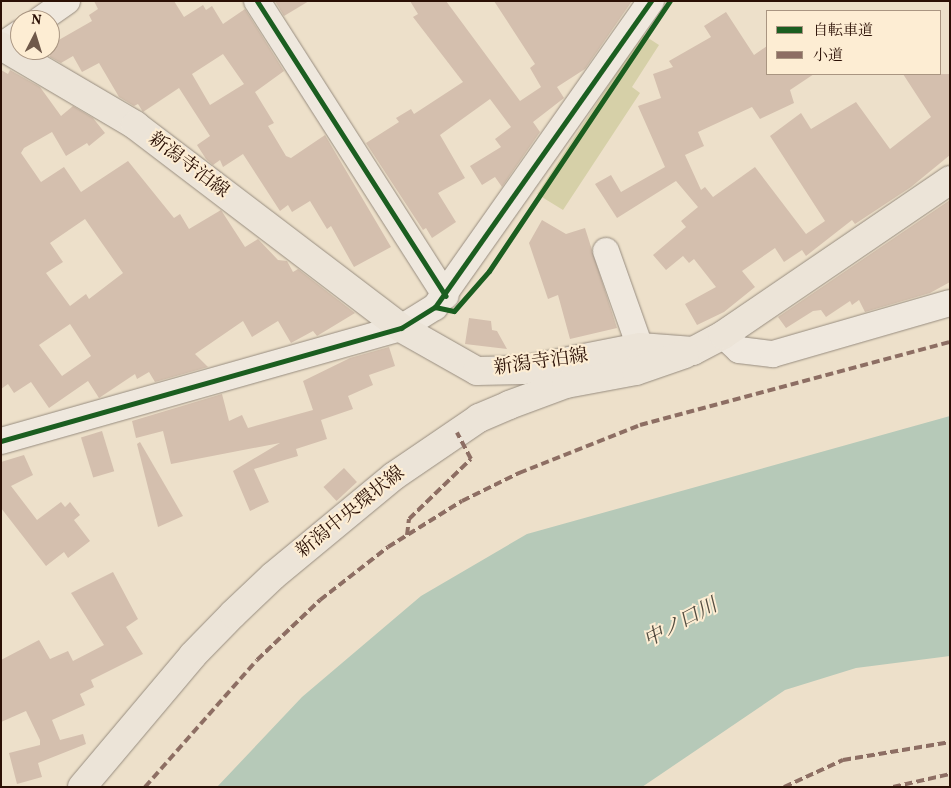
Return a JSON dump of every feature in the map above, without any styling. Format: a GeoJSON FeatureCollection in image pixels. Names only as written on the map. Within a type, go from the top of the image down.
{"type":"FeatureCollection","features":[{"type":"Feature","properties":{"kind":"main road","name":"新潟寺泊線"},"geometry":{"type":"LineString","coordinates":[[1,46],[134,125],[401,328],[477,371],[523,370],[640,347],[693,351]]}},
{"type":"Feature","properties":{"kind":"main road"},"geometry":{"type":"LineString","coordinates":[[693,351],[723,335],[950,180]]}},
{"type":"Feature","properties":{"kind":"main road","name":"新潟中央環状線"},"geometry":{"type":"LineString","coordinates":[[82,787],[187,662],[233,614],[273,576],[394,476],[479,418],[509,405],[566,384],[636,371],[693,351]]}},
{"type":"Feature","properties":{"kind":"street"},"geometry":{"type":"LineString","coordinates":[[54,10],[67,1]]}},
{"type":"Feature","properties":{"kind":"street"},"geometry":{"type":"LineString","coordinates":[[257,1],[446,296]]}},
{"type":"Feature","properties":{"kind":"street"},"geometry":{"type":"LineString","coordinates":[[1,441],[401,328],[446,296],[651,1]]}},
{"type":"Feature","properties":{"kind":"street"},"geometry":{"type":"LineString","coordinates":[[606,251],[640,347]]}},
{"type":"Feature","properties":{"kind":"street"},"geometry":{"type":"LineString","coordinates":[[723,335],[739,350],[773,354],[950,303]]}},
{"type":"Feature","properties":{"kind":"shaded area"},"geometry":{"type":"Polygon","coordinates":[[[642,34],[659,45],[632,87],[640,93],[563,210],[537,194],[642,34]]]}},
{"type":"Feature","properties":{"kind":"water","name":"中ノ口川"},"geometry":{"type":"Polygon","coordinates":[[[950,416],[950,656],[856,668],[785,690],[642,787],[217,787],[302,697],[421,596],[527,534],[950,416]]]}},
{"type":"Feature","properties":{"kind":"building"},"geometry":{"type":"Polygon","coordinates":[[[94,1],[174,1],[184,17],[203,5],[206,10],[212,6],[223,24],[245,9],[284,71],[255,92],[274,123],[268,126],[286,156],[291,158],[325,135],[391,247],[354,267],[331,226],[327,229],[310,201],[292,212],[288,205],[280,211],[243,154],[223,167],[220,160],[213,165],[206,159],[197,145],[210,136],[179,88],[143,112],[138,104],[134,106],[119,97],[99,63],[82,72],[73,56],[61,63],[56,60],[60,60],[60,39],[92,21],[89,15],[98,9],[94,1]],[[223,54],[192,74],[210,105],[244,84],[223,54]]]}},
{"type":"Feature","properties":{"kind":"building"},"geometry":{"type":"Polygon","coordinates":[[[275,1],[309,1],[284,16],[275,1]]]}},
{"type":"Feature","properties":{"kind":"building"},"geometry":{"type":"Polygon","coordinates":[[[410,1],[446,1],[520,101],[541,87],[530,68],[535,64],[494,1],[632,1],[585,69],[557,87],[564,98],[533,122],[540,132],[502,187],[495,177],[482,185],[470,166],[501,147],[495,139],[511,127],[490,99],[440,135],[465,178],[438,193],[456,222],[432,238],[426,228],[423,230],[366,143],[399,122],[396,118],[411,109],[414,114],[463,82],[413,17],[418,14],[410,1]]]}},
{"type":"Feature","properties":{"kind":"building"},"geometry":{"type":"Polygon","coordinates":[[[726,12],[754,55],[766,47],[766,75],[812,75],[790,90],[794,103],[760,119],[752,107],[698,132],[704,146],[685,155],[701,190],[705,187],[713,197],[755,167],[806,234],[825,221],[770,136],[801,113],[811,129],[856,102],[890,149],[931,117],[904,75],[950,74],[950,155],[911,187],[855,224],[852,220],[806,256],[802,250],[784,262],[775,248],[742,271],[755,287],[724,312],[697,325],[685,304],[716,287],[694,259],[689,263],[683,256],[666,270],[653,255],[686,227],[681,221],[698,207],[676,181],[617,218],[595,184],[611,175],[621,192],[665,167],[638,106],[661,98],[653,74],[673,67],[669,61],[711,37],[704,26],[726,12]]]}},
{"type":"Feature","properties":{"kind":"building"},"geometry":{"type":"Polygon","coordinates":[[[1,70],[8,74],[10,70],[40,87],[61,116],[73,106],[93,118],[105,133],[89,146],[87,143],[66,156],[52,132],[24,148],[21,153],[41,182],[64,167],[81,192],[128,161],[174,218],[180,214],[189,229],[221,210],[245,247],[258,239],[278,260],[287,261],[293,272],[298,269],[355,313],[317,336],[313,331],[291,343],[278,321],[252,337],[243,321],[195,354],[208,367],[155,382],[149,372],[137,379],[135,374],[99,398],[88,381],[49,408],[31,382],[14,393],[8,384],[1,389],[1,70]],[[85,219],[50,243],[63,262],[46,273],[70,306],[86,294],[89,299],[123,273],[85,219]],[[70,324],[39,345],[62,376],[91,356],[70,324]]]}},
{"type":"Feature","properties":{"kind":"building"},"geometry":{"type":"Polygon","coordinates":[[[950,200],[950,282],[930,293],[865,312],[859,300],[852,305],[850,301],[826,317],[821,310],[813,311],[786,328],[778,317],[950,200]]]}},
{"type":"Feature","properties":{"kind":"building"},"geometry":{"type":"Polygon","coordinates":[[[542,220],[566,234],[585,228],[617,328],[570,339],[558,295],[548,299],[529,243],[542,220]]]}},
{"type":"Feature","properties":{"kind":"building"},"geometry":{"type":"Polygon","coordinates":[[[469,318],[491,321],[492,330],[497,331],[507,349],[465,344],[469,318]]]}},
{"type":"Feature","properties":{"kind":"building"},"geometry":{"type":"Polygon","coordinates":[[[389,347],[395,366],[369,375],[373,385],[348,396],[353,409],[321,420],[327,439],[296,449],[298,456],[254,469],[269,502],[250,511],[233,471],[280,443],[171,464],[163,431],[136,438],[132,421],[222,394],[229,421],[242,415],[248,428],[313,410],[303,381],[350,358],[389,347]]]}},
{"type":"Feature","properties":{"kind":"building"},"geometry":{"type":"Polygon","coordinates":[[[102,431],[114,471],[93,478],[81,437],[102,431]]]}},
{"type":"Feature","properties":{"kind":"building"},"geometry":{"type":"Polygon","coordinates":[[[140,442],[183,516],[158,527],[137,444],[140,442]]]}},
{"type":"Feature","properties":{"kind":"building"},"geometry":{"type":"Polygon","coordinates":[[[24,455],[33,475],[11,486],[37,520],[61,502],[65,507],[70,502],[80,515],[74,520],[90,541],[68,558],[64,552],[46,566],[1,508],[1,462],[24,455]]]}},
{"type":"Feature","properties":{"kind":"building"},"geometry":{"type":"Polygon","coordinates":[[[344,468],[357,482],[336,501],[324,487],[344,468]]]}},
{"type":"Feature","properties":{"kind":"building"},"geometry":{"type":"Polygon","coordinates":[[[113,572],[138,619],[126,627],[143,654],[91,680],[94,687],[80,694],[85,705],[52,720],[60,740],[83,734],[86,744],[38,763],[42,777],[17,784],[9,753],[40,745],[40,740],[26,711],[1,722],[1,660],[39,640],[50,659],[68,651],[73,661],[104,645],[71,593],[113,572]]]}},
{"type":"Feature","properties":{"kind":"marked path"},"geometry":{"type":"LineString","coordinates":[[145,787],[257,660],[320,600],[388,547],[462,501],[519,473],[640,425],[950,342]]}},
{"type":"Feature","properties":{"kind":"marked path"},"geometry":{"type":"LineString","coordinates":[[407,535],[409,519],[471,459],[457,433]]}},
{"type":"Feature","properties":{"kind":"marked path"},"geometry":{"type":"LineString","coordinates":[[784,787],[843,760],[950,742]]}},
{"type":"Feature","properties":{"kind":"marked path"},"geometry":{"type":"LineString","coordinates":[[893,787],[950,774]]}},
{"type":"Feature","properties":{"kind":"cycle path"},"geometry":{"type":"LineString","coordinates":[[257,1],[446,296]]}},
{"type":"Feature","properties":{"kind":"cycle path"},"geometry":{"type":"LineString","coordinates":[[1,441],[401,328],[435,307],[651,1]]}},
{"type":"Feature","properties":{"kind":"cycle path"},"geometry":{"type":"LineString","coordinates":[[435,307],[454,311],[489,271],[670,1]]}}]}
